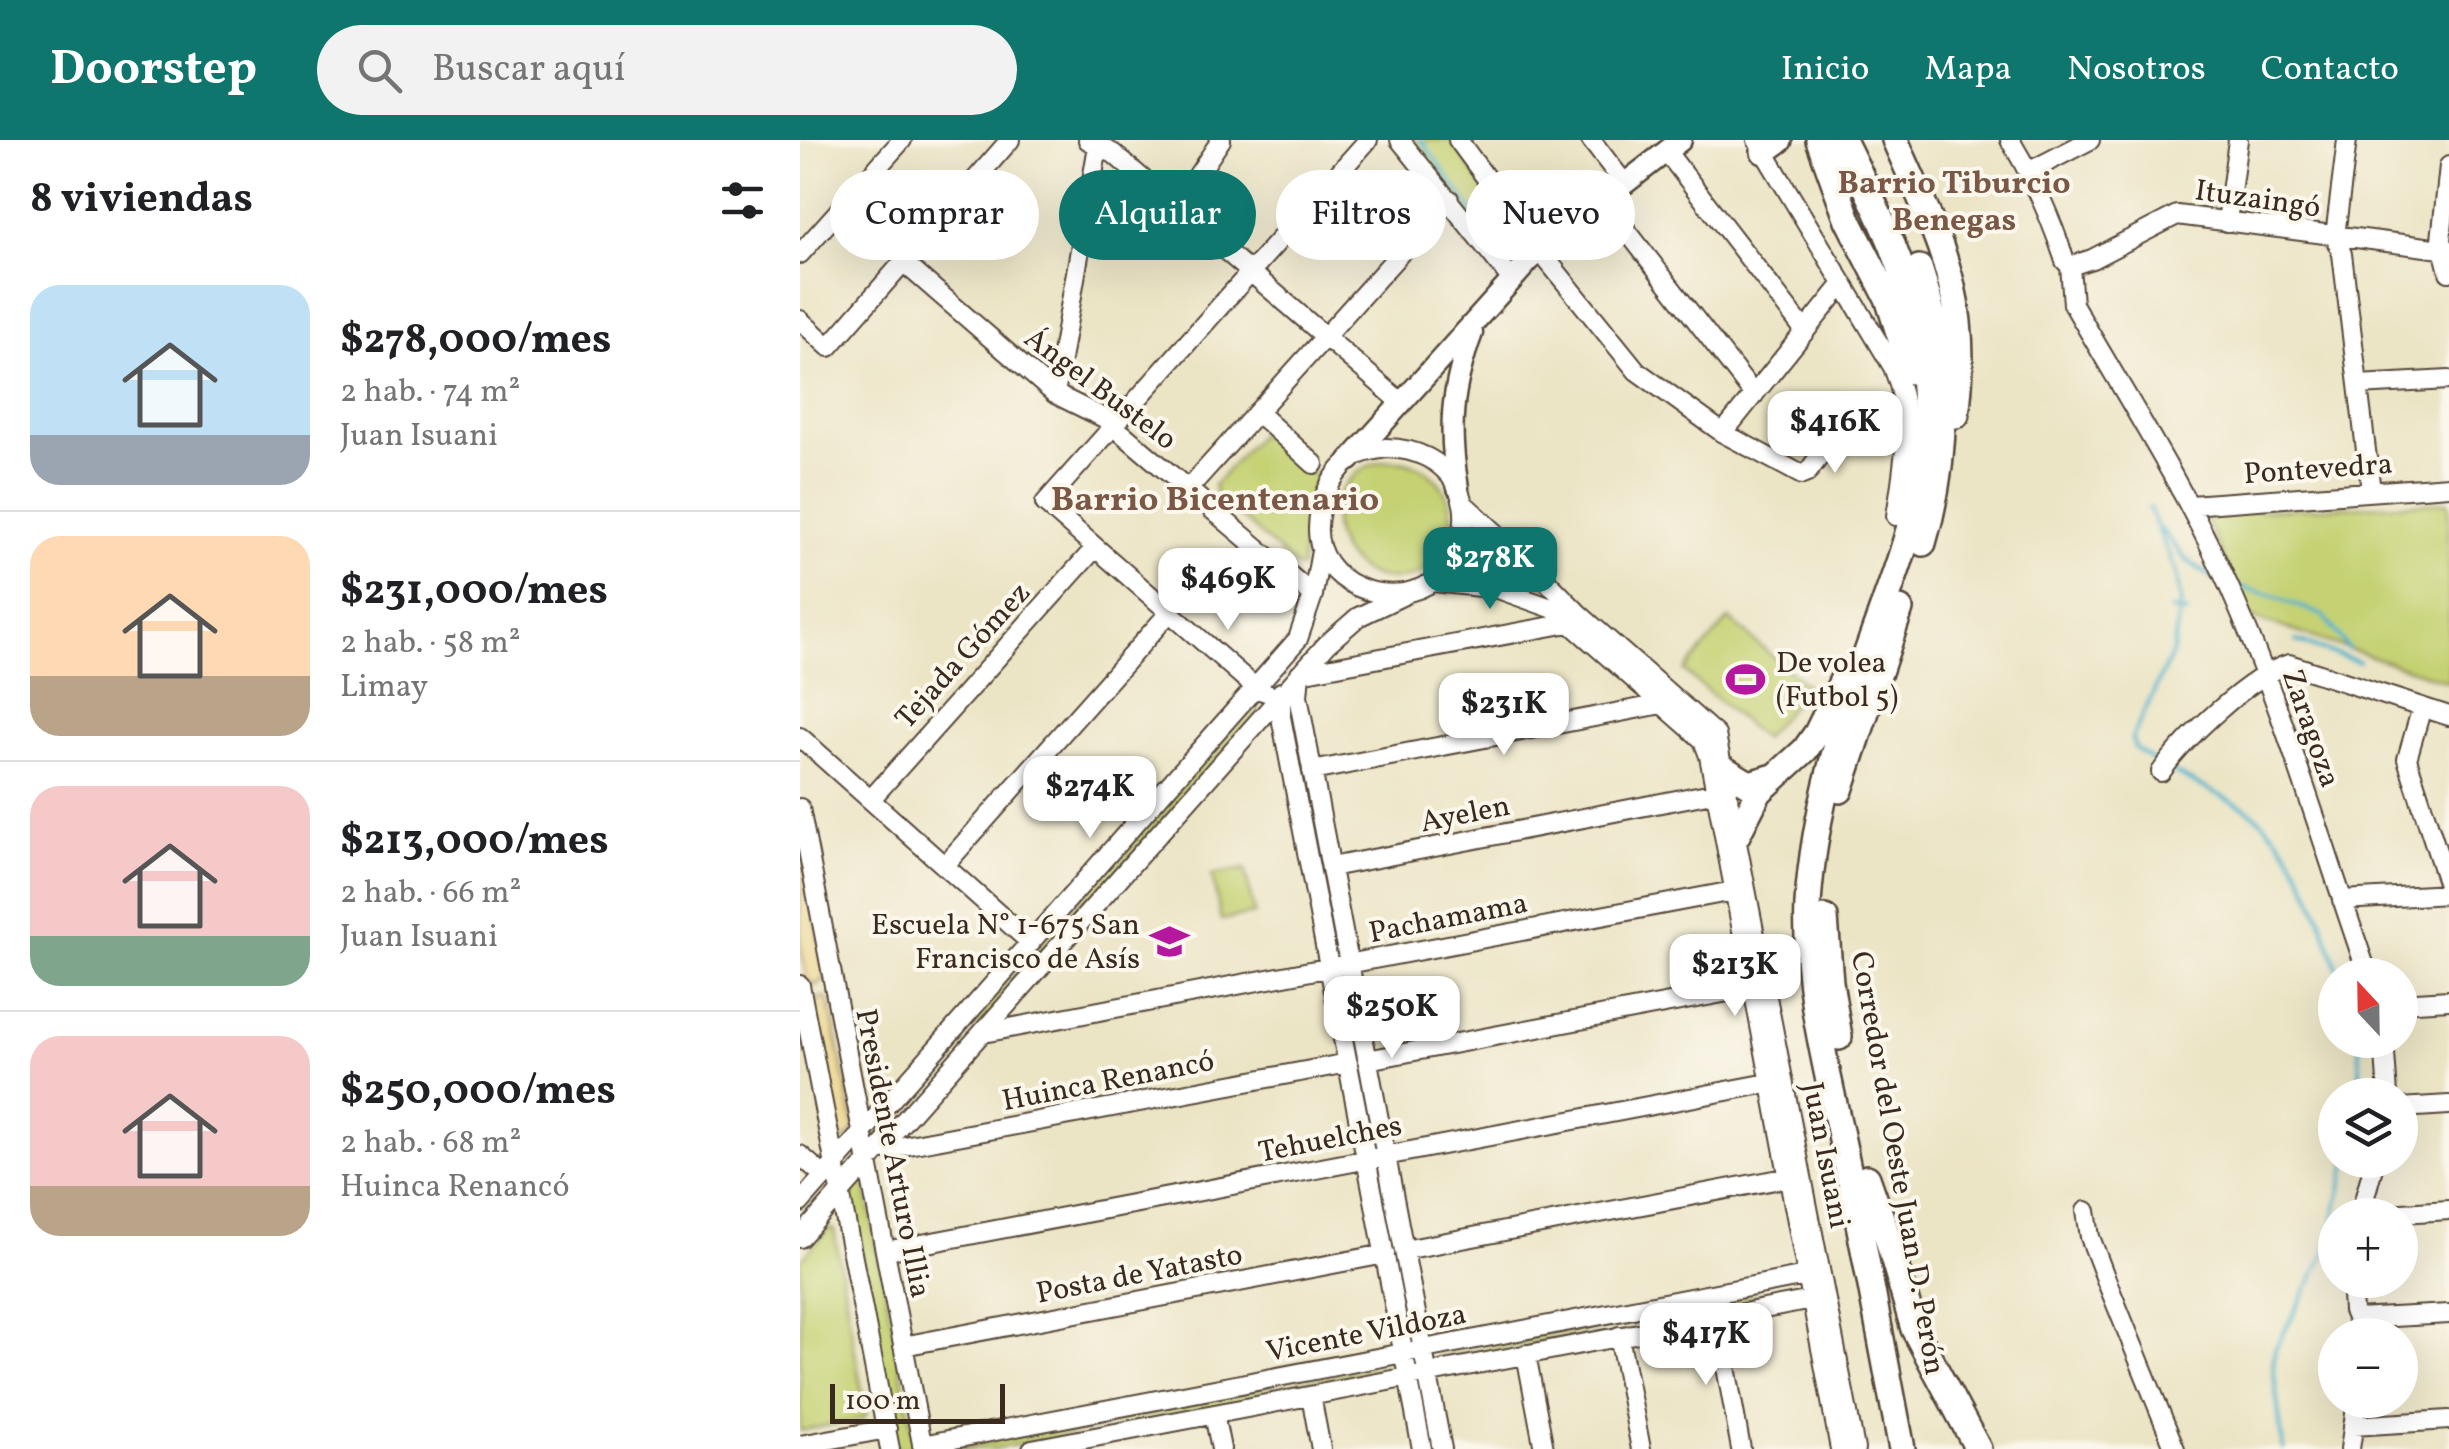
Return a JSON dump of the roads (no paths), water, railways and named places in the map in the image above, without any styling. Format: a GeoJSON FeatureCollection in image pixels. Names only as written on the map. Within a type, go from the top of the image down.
{"type":"FeatureCollection","features":[{"type":"Feature","properties":{"kind":"highway"},"geometry":{"type":"LineString","coordinates":[[1819,140],[1848,220],[1888,298],[1912,372],[1924,449]]}},
{"type":"Feature","properties":{"kind":"highway","name":"Corredor del Oeste Juan D. Perón"},"geometry":{"type":"LineString","coordinates":[[1843,140],[1892,242],[1912,303],[1925,393],[1917,520]]}},
{"type":"Feature","properties":{"kind":"highway","name":"Corredor del Oeste Juan D. Perón"},"geometry":{"type":"LineString","coordinates":[[1862,140],[1916,258],[1933,315],[1944,401],[1904,574],[1844,774],[1826,883],[1830,982],[1919,1449]]}},
{"type":"Feature","properties":{"kind":"highway"},"geometry":{"type":"LineString","coordinates":[[1894,140],[1935,230],[1959,310],[1959,392],[1954,429],[1917,520]]}},
{"type":"Feature","properties":{"kind":"highway","name":"Corredor del Oeste Juan D. Perón"},"geometry":{"type":"LineString","coordinates":[[1902,1449],[1822,1043],[1808,938],[1812,852],[1820,803],[1885,600],[1904,574]]}},
{"type":"Feature","properties":{"kind":"highway"},"geometry":{"type":"LineString","coordinates":[[1732,845],[1759,792],[1817,734],[1885,600]]}},
{"type":"Feature","properties":{"kind":"highway"},"geometry":{"type":"LineString","coordinates":[[1723,784],[1763,782],[1779,774]]}},
{"type":"Feature","properties":{"kind":"highway"},"geometry":{"type":"LineString","coordinates":[[1867,1178],[1914,1329],[1978,1449]]}},
{"type":"Feature","properties":{"kind":"main road"},"geometry":{"type":"LineString","coordinates":[[1635,175],[1674,145]]}},
{"type":"Feature","properties":{"kind":"main road"},"geometry":{"type":"LineString","coordinates":[[1350,460],[1530,260]]}},
{"type":"Feature","properties":{"kind":"main road"},"geometry":{"type":"LineString","coordinates":[[1461,496],[1450,417],[1454,390],[1476,322]]}},
{"type":"Feature","properties":{"kind":"street"},"geometry":{"type":"LineString","coordinates":[[800,254],[902,140]]}},
{"type":"Feature","properties":{"kind":"street"},"geometry":{"type":"LineString","coordinates":[[800,320],[829,347],[1010,140]]}},
{"type":"Feature","properties":{"kind":"street"},"geometry":{"type":"LineString","coordinates":[[1201,170],[1221,140]]}},
{"type":"Feature","properties":{"kind":"street"},"geometry":{"type":"LineString","coordinates":[[1280,698],[1257,689],[1045,503],[1368,140]]}},
{"type":"Feature","properties":{"kind":"street"},"geometry":{"type":"LineString","coordinates":[[1400,140],[1518,274]]}},
{"type":"Feature","properties":{"kind":"street"},"geometry":{"type":"LineString","coordinates":[[1458,140],[1480,170]]}},
{"type":"Feature","properties":{"kind":"street"},"geometry":{"type":"LineString","coordinates":[[1591,140],[1614,170]]}},
{"type":"Feature","properties":{"kind":"street","name":"Zaragoza"},"geometry":{"type":"LineString","coordinates":[[2010,140],[2030,171],[2070,266],[2072,304],[2190,505],[2264,674],[2362,958]]}},
{"type":"Feature","properties":{"kind":"street"},"geometry":{"type":"LineString","coordinates":[[2030,171],[2090,140]]}},
{"type":"Feature","properties":{"kind":"street"},"geometry":{"type":"LineString","coordinates":[[2226,222],[2238,140]]}},
{"type":"Feature","properties":{"kind":"street"},"geometry":{"type":"LineString","coordinates":[[2347,140],[2336,236],[2342,254],[2371,491]]}},
{"type":"Feature","properties":{"kind":"street"},"geometry":{"type":"LineString","coordinates":[[1054,394],[1095,142],[1132,170]]}},
{"type":"Feature","properties":{"kind":"street"},"geometry":{"type":"LineString","coordinates":[[1767,144],[1893,367],[1905,404],[1917,520]]}},
{"type":"Feature","properties":{"kind":"street"},"geometry":{"type":"LineString","coordinates":[[1674,145],[1805,331]]}},
{"type":"Feature","properties":{"kind":"street"},"geometry":{"type":"LineString","coordinates":[[2449,166],[2449,272]]}},
{"type":"Feature","properties":{"kind":"street"},"geometry":{"type":"LineString","coordinates":[[1188,489],[1449,199]]}},
{"type":"Feature","properties":{"kind":"street","name":"Ituzaingó"},"geometry":{"type":"LineString","coordinates":[[2070,266],[2092,259],[2177,215],[2446,250]]}},
{"type":"Feature","properties":{"kind":"street"},"geometry":{"type":"LineString","coordinates":[[1635,241],[1754,395]]}},
{"type":"Feature","properties":{"kind":"street"},"geometry":{"type":"LineString","coordinates":[[1237,260],[1402,403]]}},
{"type":"Feature","properties":{"kind":"street"},"geometry":{"type":"LineString","coordinates":[[1547,260],[1638,371],[1723,433],[1802,474],[1807,473],[1838,432]]}},
{"type":"Feature","properties":{"kind":"street","name":"Ángel Bustelo"},"geometry":{"type":"LineString","coordinates":[[903,262],[1054,394],[1114,426],[1313,596]]}},
{"type":"Feature","properties":{"kind":"street"},"geometry":{"type":"LineString","coordinates":[[1723,433],[1843,284]]}},
{"type":"Feature","properties":{"kind":"street"},"geometry":{"type":"LineString","coordinates":[[2358,386],[2449,380]]}},
{"type":"Feature","properties":{"kind":"street"},"geometry":{"type":"LineString","coordinates":[[1257,412],[1314,464]]}},
{"type":"Feature","properties":{"kind":"street"},"geometry":{"type":"LineString","coordinates":[[800,1238],[1280,698],[1300,674],[1349,623],[1434,582],[1448,568],[1465,528],[1461,496],[1433,460],[1410,450],[1373,450],[1350,460],[1333,479],[1322,502],[1321,551],[1313,596],[1280,698],[1422,1449]]}},
{"type":"Feature","properties":{"kind":"street","name":"Pontevedra"},"geometry":{"type":"LineString","coordinates":[[2190,505],[2449,486]]}},
{"type":"Feature","properties":{"kind":"street","name":"Juan Isuani"},"geometry":{"type":"LineString","coordinates":[[1461,496],[1534,568],[1574,618],[1667,700],[1716,734],[1732,845],[1814,1275],[1855,1449]]}},
{"type":"Feature","properties":{"kind":"street","name":"Tejada Gómez"},"geometry":{"type":"LineString","coordinates":[[871,798],[1095,548]]}},
{"type":"Feature","properties":{"kind":"street"},"geometry":{"type":"LineString","coordinates":[[1321,551],[1330,566],[1357,586],[1380,593],[1406,594]]}},
{"type":"Feature","properties":{"kind":"street","name":"Juan Isuani"},"geometry":{"type":"LineString","coordinates":[[1434,582],[1519,594],[1574,618]]}},
{"type":"Feature","properties":{"kind":"street"},"geometry":{"type":"LineString","coordinates":[[945,865],[1168,612]]}},
{"type":"Feature","properties":{"kind":"street"},"geometry":{"type":"LineString","coordinates":[[1300,674],[1574,618]]}},
{"type":"Feature","properties":{"kind":"street"},"geometry":{"type":"LineString","coordinates":[[800,1203],[1298,640]]}},
{"type":"Feature","properties":{"kind":"street"},"geometry":{"type":"LineString","coordinates":[[2161,772],[2181,747],[2264,674],[2289,664],[2449,716]]}},
{"type":"Feature","properties":{"kind":"street"},"geometry":{"type":"LineString","coordinates":[[1300,674],[1298,696],[1442,1449]]}},
{"type":"Feature","properties":{"kind":"street"},"geometry":{"type":"LineString","coordinates":[[1312,771],[1667,700]]}},
{"type":"Feature","properties":{"kind":"street"},"geometry":{"type":"LineString","coordinates":[[2342,900],[2449,891],[2407,759],[2422,707]]}},
{"type":"Feature","properties":{"kind":"street"},"geometry":{"type":"LineString","coordinates":[[800,737],[1031,942]]}},
{"type":"Feature","properties":{"kind":"street","name":"Ayelen"},"geometry":{"type":"LineString","coordinates":[[1331,867],[1723,784]]}},
{"type":"Feature","properties":{"kind":"street","name":"Presidente Arturo Illia"},"geometry":{"type":"LineString","coordinates":[[800,808],[863,1132],[872,1157],[885,1251],[922,1447]]}},
{"type":"Feature","properties":{"kind":"street","name":"Pachamama"},"geometry":{"type":"LineString","coordinates":[[979,1036],[1741,890]]}},
{"type":"Feature","properties":{"kind":"street"},"geometry":{"type":"LineString","coordinates":[[1368,1060],[1759,986]]}},
{"type":"Feature","properties":{"kind":"street"},"geometry":{"type":"LineString","coordinates":[[802,1000],[835,988]]}},
{"type":"Feature","properties":{"kind":"street","name":"Presidente Arturo Illia"},"geometry":{"type":"LineString","coordinates":[[802,1000],[830,1170],[841,1192],[890,1449]]}},
{"type":"Feature","properties":{"kind":"street"},"geometry":{"type":"LineString","coordinates":[[2418,1002],[2449,1000]]}},
{"type":"Feature","properties":{"kind":"street"},"geometry":{"type":"LineString","coordinates":[[955,1028],[979,1036]]}},
{"type":"Feature","properties":{"kind":"street","name":"Huinca Renancó"},"geometry":{"type":"LineString","coordinates":[[872,1157],[1348,1063]]}},
{"type":"Feature","properties":{"kind":"street","name":"Tehuelches"},"geometry":{"type":"LineString","coordinates":[[885,1251],[1778,1081]]}},
{"type":"Feature","properties":{"kind":"street"},"geometry":{"type":"LineString","coordinates":[[2418,1107],[2449,1105]]}},
{"type":"Feature","properties":{"kind":"street"},"geometry":{"type":"LineString","coordinates":[[800,1155],[830,1170]]}},
{"type":"Feature","properties":{"kind":"street"},"geometry":{"type":"LineString","coordinates":[[1404,1250],[1796,1176]]}},
{"type":"Feature","properties":{"kind":"street"},"geometry":{"type":"LineString","coordinates":[[2418,1212],[2449,1210]]}},
{"type":"Feature","properties":{"kind":"street"},"geometry":{"type":"LineString","coordinates":[[2086,1211],[2090,1237],[2107,1282],[2176,1449]]}},
{"type":"Feature","properties":{"kind":"street","name":"Posta de Yatasto"},"geometry":{"type":"LineString","coordinates":[[903,1346],[1384,1254]]}},
{"type":"Feature","properties":{"kind":"street","name":"Vicente Vildoza"},"geometry":{"type":"LineString","coordinates":[[922,1447],[1814,1275]]}},
{"type":"Feature","properties":{"kind":"street","name":"Juan Isuani"},"geometry":{"type":"LineString","coordinates":[[1819,1298],[1840,1449]]}},
{"type":"Feature","properties":{"kind":"street","name":"Vicente Vildoza"},"geometry":{"type":"LineString","coordinates":[[1032,1449],[1120,1441],[1214,1414],[1819,1298]]}},
{"type":"Feature","properties":{"kind":"street"},"geometry":{"type":"LineString","coordinates":[[2418,1319],[2449,1314]]}},
{"type":"Feature","properties":{"kind":"street"},"geometry":{"type":"LineString","coordinates":[[1717,1318],[1741,1449]]}},
{"type":"Feature","properties":{"kind":"street"},"geometry":{"type":"LineString","coordinates":[[1620,1336],[1641,1449]]}},
{"type":"Feature","properties":{"kind":"street"},"geometry":{"type":"LineString","coordinates":[[1526,1354],[1544,1449]]}},
{"type":"Feature","properties":{"kind":"street"},"geometry":{"type":"LineString","coordinates":[[1311,1396],[1321,1449]]}},
{"type":"Feature","properties":{"kind":"street"},"geometry":{"type":"LineString","coordinates":[[1214,1414],[1221,1449]]}},
{"type":"Feature","properties":{"kind":"street"},"geometry":{"type":"LineString","coordinates":[[2350,1449],[2354,1418]]}},
{"type":"Feature","properties":{"kind":"street"},"geometry":{"type":"LineString","coordinates":[[2353,1426],[2449,1420]]}},
{"type":"Feature","properties":{"kind":"street"},"geometry":{"type":"LineString","coordinates":[[800,1446],[886,1429]]}},
{"type":"Feature","properties":{"kind":"waterway"},"geometry":{"type":"LineString","coordinates":[[1421,140],[1466,202]]}},
{"type":"Feature","properties":{"kind":"waterway"},"geometry":{"type":"LineString","coordinates":[[2149,508],[2176,572],[2181,601],[2173,651],[2132,738],[2135,748],[2157,764]]}},
{"type":"Feature","properties":{"kind":"waterway"},"geometry":{"type":"LineString","coordinates":[[2161,529],[2185,559],[2216,580]]}},
{"type":"Feature","properties":{"kind":"waterway"},"geometry":{"type":"LineString","coordinates":[[2237,586],[2324,616],[2348,649]]}},
{"type":"Feature","properties":{"kind":"waterway"},"geometry":{"type":"LineString","coordinates":[[2171,610],[2187,613]]}},
{"type":"Feature","properties":{"kind":"waterway"},"geometry":{"type":"LineString","coordinates":[[2296,641],[2359,662]]}},
{"type":"Feature","properties":{"kind":"waterway"},"geometry":{"type":"LineString","coordinates":[[2173,772],[2245,808],[2281,841],[2306,883],[2334,958]]}},
{"type":"Feature","properties":{"kind":"waterway"},"geometry":{"type":"LineString","coordinates":[[2360,1058],[2360,1078]]}},
{"type":"Feature","properties":{"kind":"waterway"},"geometry":{"type":"LineString","coordinates":[[2283,1449],[2273,1366],[2275,1349],[2325,1255],[2344,1178]]}},
{"type":"Feature","properties":{"kind":"place","name":"De volea (Futbol 5)"},"geometry":{"type":"Point","coordinates":[1746,679]}},
{"type":"Feature","properties":{"kind":"place","name":"Escuela N° 1-675 San Francisco de Asís"},"geometry":{"type":"Point","coordinates":[1170,941]}},
{"type":"Feature","properties":{"kind":"district","name":"Barrio Tiburcio Benegas"},"geometry":{"type":"Point","coordinates":[1954,200]}},
{"type":"Feature","properties":{"kind":"district","name":"Barrio Bicentenario"},"geometry":{"type":"Point","coordinates":[1215,498]}}]}
